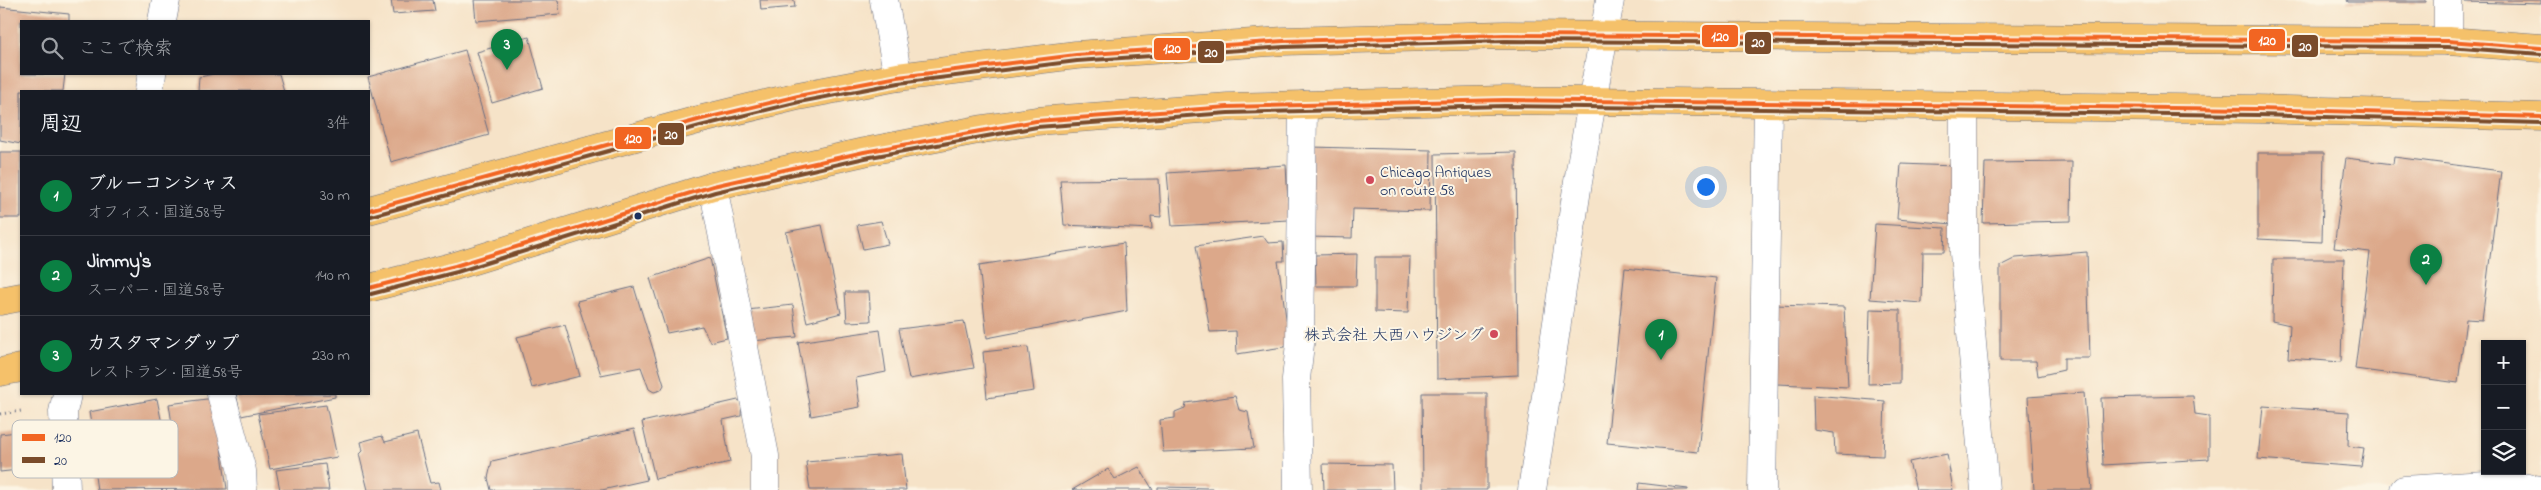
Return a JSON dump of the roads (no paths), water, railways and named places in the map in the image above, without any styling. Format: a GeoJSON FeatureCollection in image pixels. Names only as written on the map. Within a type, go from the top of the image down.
{"type":"FeatureCollection","features":[{"type":"Feature","properties":{"kind":"highway"},"geometry":{"type":"LineString","coordinates":[[370,210],[698,120],[798,96],[898,77],[1076,55],[1284,41],[1603,34],[2448,42],[2541,48]]}},
{"type":"Feature","properties":{"kind":"highway"},"geometry":{"type":"LineString","coordinates":[[370,288],[455,266],[713,186],[864,152],[983,129],[1036,121],[1228,107],[1504,100],[1964,107],[2257,108],[2541,116]]}},
{"type":"Feature","properties":{"kind":"highway"},"geometry":{"type":"LineString","coordinates":[[0,302],[20,297]]}},
{"type":"Feature","properties":{"kind":"highway"},"geometry":{"type":"LineString","coordinates":[[0,372],[20,368]]}},
{"type":"Feature","properties":{"kind":"street"},"geometry":{"type":"LineString","coordinates":[[162,20],[166,0]]}},
{"type":"Feature","properties":{"kind":"street"},"geometry":{"type":"LineString","coordinates":[[884,0],[898,77]]}},
{"type":"Feature","properties":{"kind":"street"},"geometry":{"type":"LineString","coordinates":[[1532,490],[1578,182],[1610,0]]}},
{"type":"Feature","properties":{"kind":"street"},"geometry":{"type":"LineString","coordinates":[[2448,0],[2448,42]]}},
{"type":"Feature","properties":{"kind":"street"},"geometry":{"type":"LineString","coordinates":[[149,90],[152,75]]}},
{"type":"Feature","properties":{"kind":"street"},"geometry":{"type":"LineString","coordinates":[[1762,490],[1768,104]]}},
{"type":"Feature","properties":{"kind":"street"},"geometry":{"type":"LineString","coordinates":[[1298,490],[1296,379],[1300,344],[1303,105]]}},
{"type":"Feature","properties":{"kind":"street"},"geometry":{"type":"LineString","coordinates":[[1964,107],[1964,253],[1985,490]]}},
{"type":"Feature","properties":{"kind":"street"},"geometry":{"type":"LineString","coordinates":[[713,186],[764,456],[765,490]]}},
{"type":"Feature","properties":{"kind":"street"},"geometry":{"type":"LineString","coordinates":[[63,420],[67,395]]}},
{"type":"Feature","properties":{"kind":"street"},"geometry":{"type":"LineString","coordinates":[[221,395],[242,471],[243,490]]}},
{"type":"Feature","properties":{"kind":"street"},"geometry":{"type":"LineString","coordinates":[[2404,490],[2504,484],[2541,490]]}},
{"type":"Feature","properties":{"kind":"place","name":"カスタマンダップ"},"geometry":{"type":"Point","coordinates":[507,70]}},
{"type":"Feature","properties":{"kind":"place","name":"Chicago Antiques on route 58"},"geometry":{"type":"Point","coordinates":[1370,180]}},
{"type":"Feature","properties":{"kind":"place","name":"Jimmy's"},"geometry":{"type":"Point","coordinates":[2426,285]}},
{"type":"Feature","properties":{"kind":"place","name":"株式会社 大西ハウジング"},"geometry":{"type":"Point","coordinates":[1494,334]}},
{"type":"Feature","properties":{"kind":"place","name":"ブルーコンシャス"},"geometry":{"type":"Point","coordinates":[1661,360]}}]}
